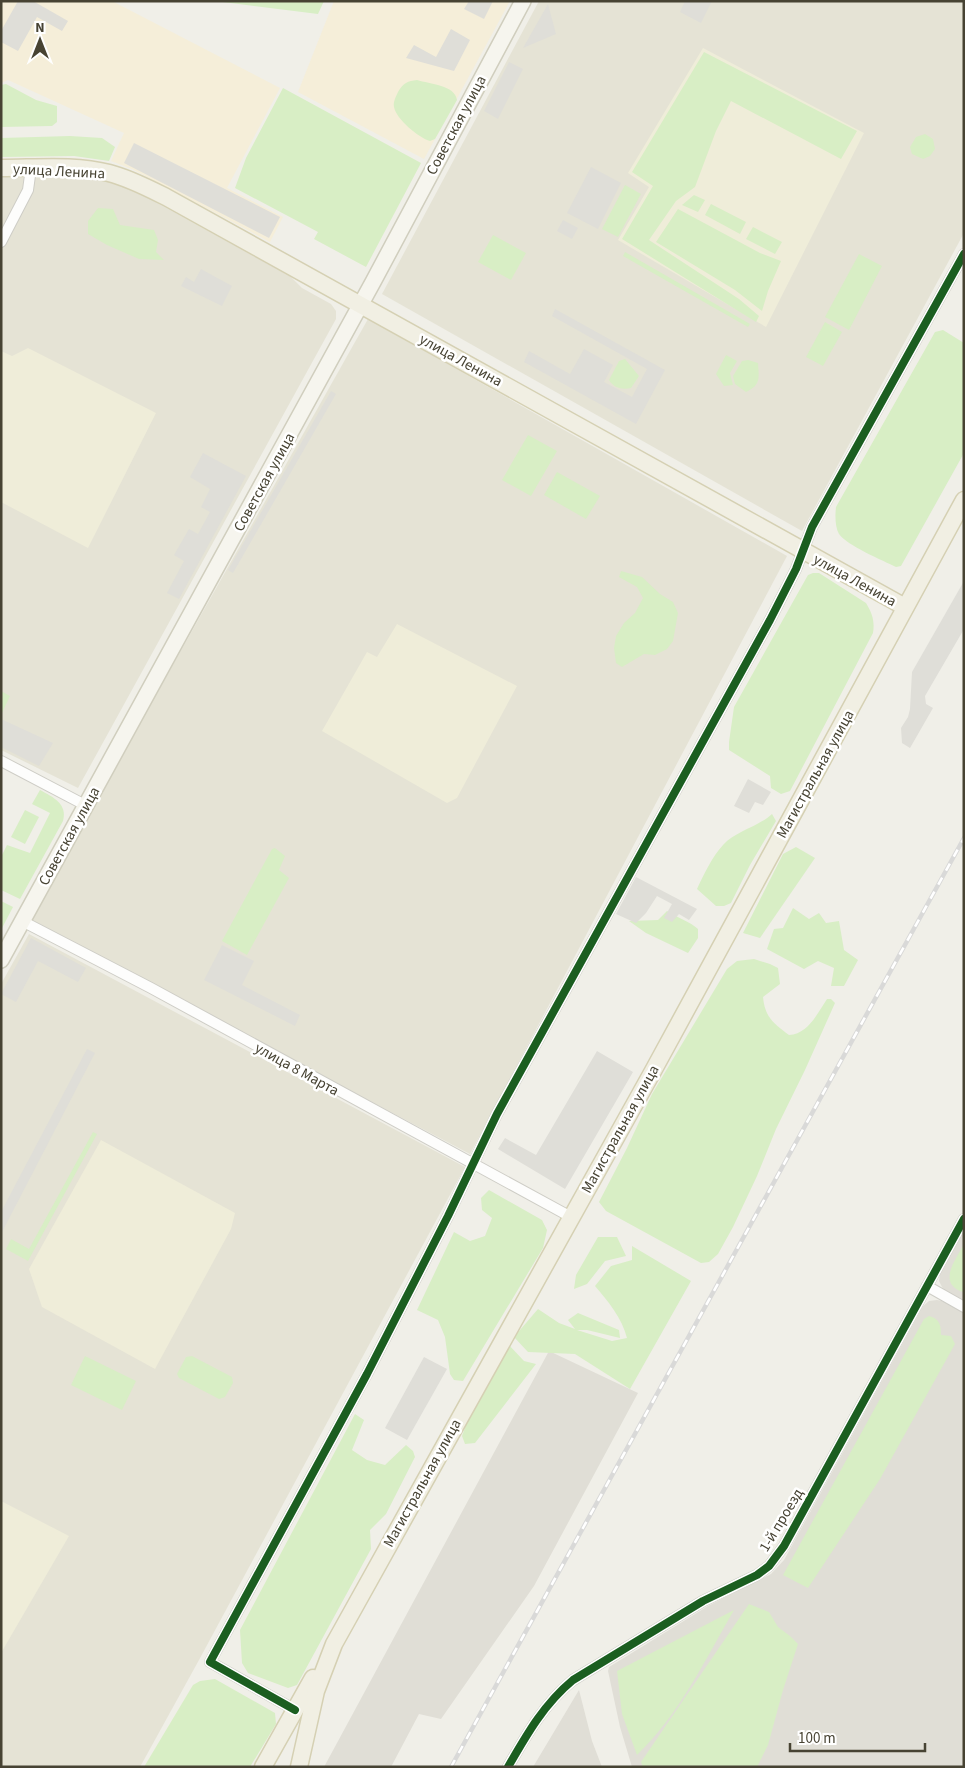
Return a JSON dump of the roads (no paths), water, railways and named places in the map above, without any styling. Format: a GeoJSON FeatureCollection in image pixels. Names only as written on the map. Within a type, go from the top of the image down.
{"type":"FeatureCollection","features":[{"type":"Feature","properties":{"kind":"main road","name":"Советская улица"},"geometry":{"type":"LineString","coordinates":[[1,960],[197,605],[523,1]]}},
{"type":"Feature","properties":{"kind":"main road","name":"улица Ленина"},"geometry":{"type":"LineString","coordinates":[[1,168],[97,170],[128,179],[166,197],[905,607]]}},
{"type":"Feature","properties":{"kind":"main road","name":"Магистральная улица"},"geometry":{"type":"LineString","coordinates":[[299,1767],[316,1691],[334,1644],[653,1071],[964,500]]}},
{"type":"Feature","properties":{"kind":"main road"},"geometry":{"type":"LineString","coordinates":[[263,1767],[334,1644]]}},
{"type":"Feature","properties":{"kind":"street"},"geometry":{"type":"LineString","coordinates":[[1,242],[28,190],[31,168]]}},
{"type":"Feature","properties":{"kind":"street"},"geometry":{"type":"LineString","coordinates":[[295,1710],[210,1662],[367,1374],[474,1164],[497,1114],[770,620],[796,569],[812,527],[964,254]]}},
{"type":"Feature","properties":{"kind":"street"},"geometry":{"type":"LineString","coordinates":[[1,762],[85,805]]}},
{"type":"Feature","properties":{"kind":"street","name":"улица 8 Марта"},"geometry":{"type":"LineString","coordinates":[[22,921],[151,988],[571,1217]]}},
{"type":"Feature","properties":{"kind":"street","name":"1-й проезд"},"geometry":{"type":"LineString","coordinates":[[508,1767],[540,1713],[573,1680],[703,1601],[757,1575],[769,1566],[784,1546],[964,1219]]}},
{"type":"Feature","properties":{"kind":"street"},"geometry":{"type":"LineString","coordinates":[[927,1286],[964,1307]]}},
{"type":"Feature","properties":{"kind":"railway"},"geometry":{"type":"LineString","coordinates":[[451,1767],[964,838]]}}]}
